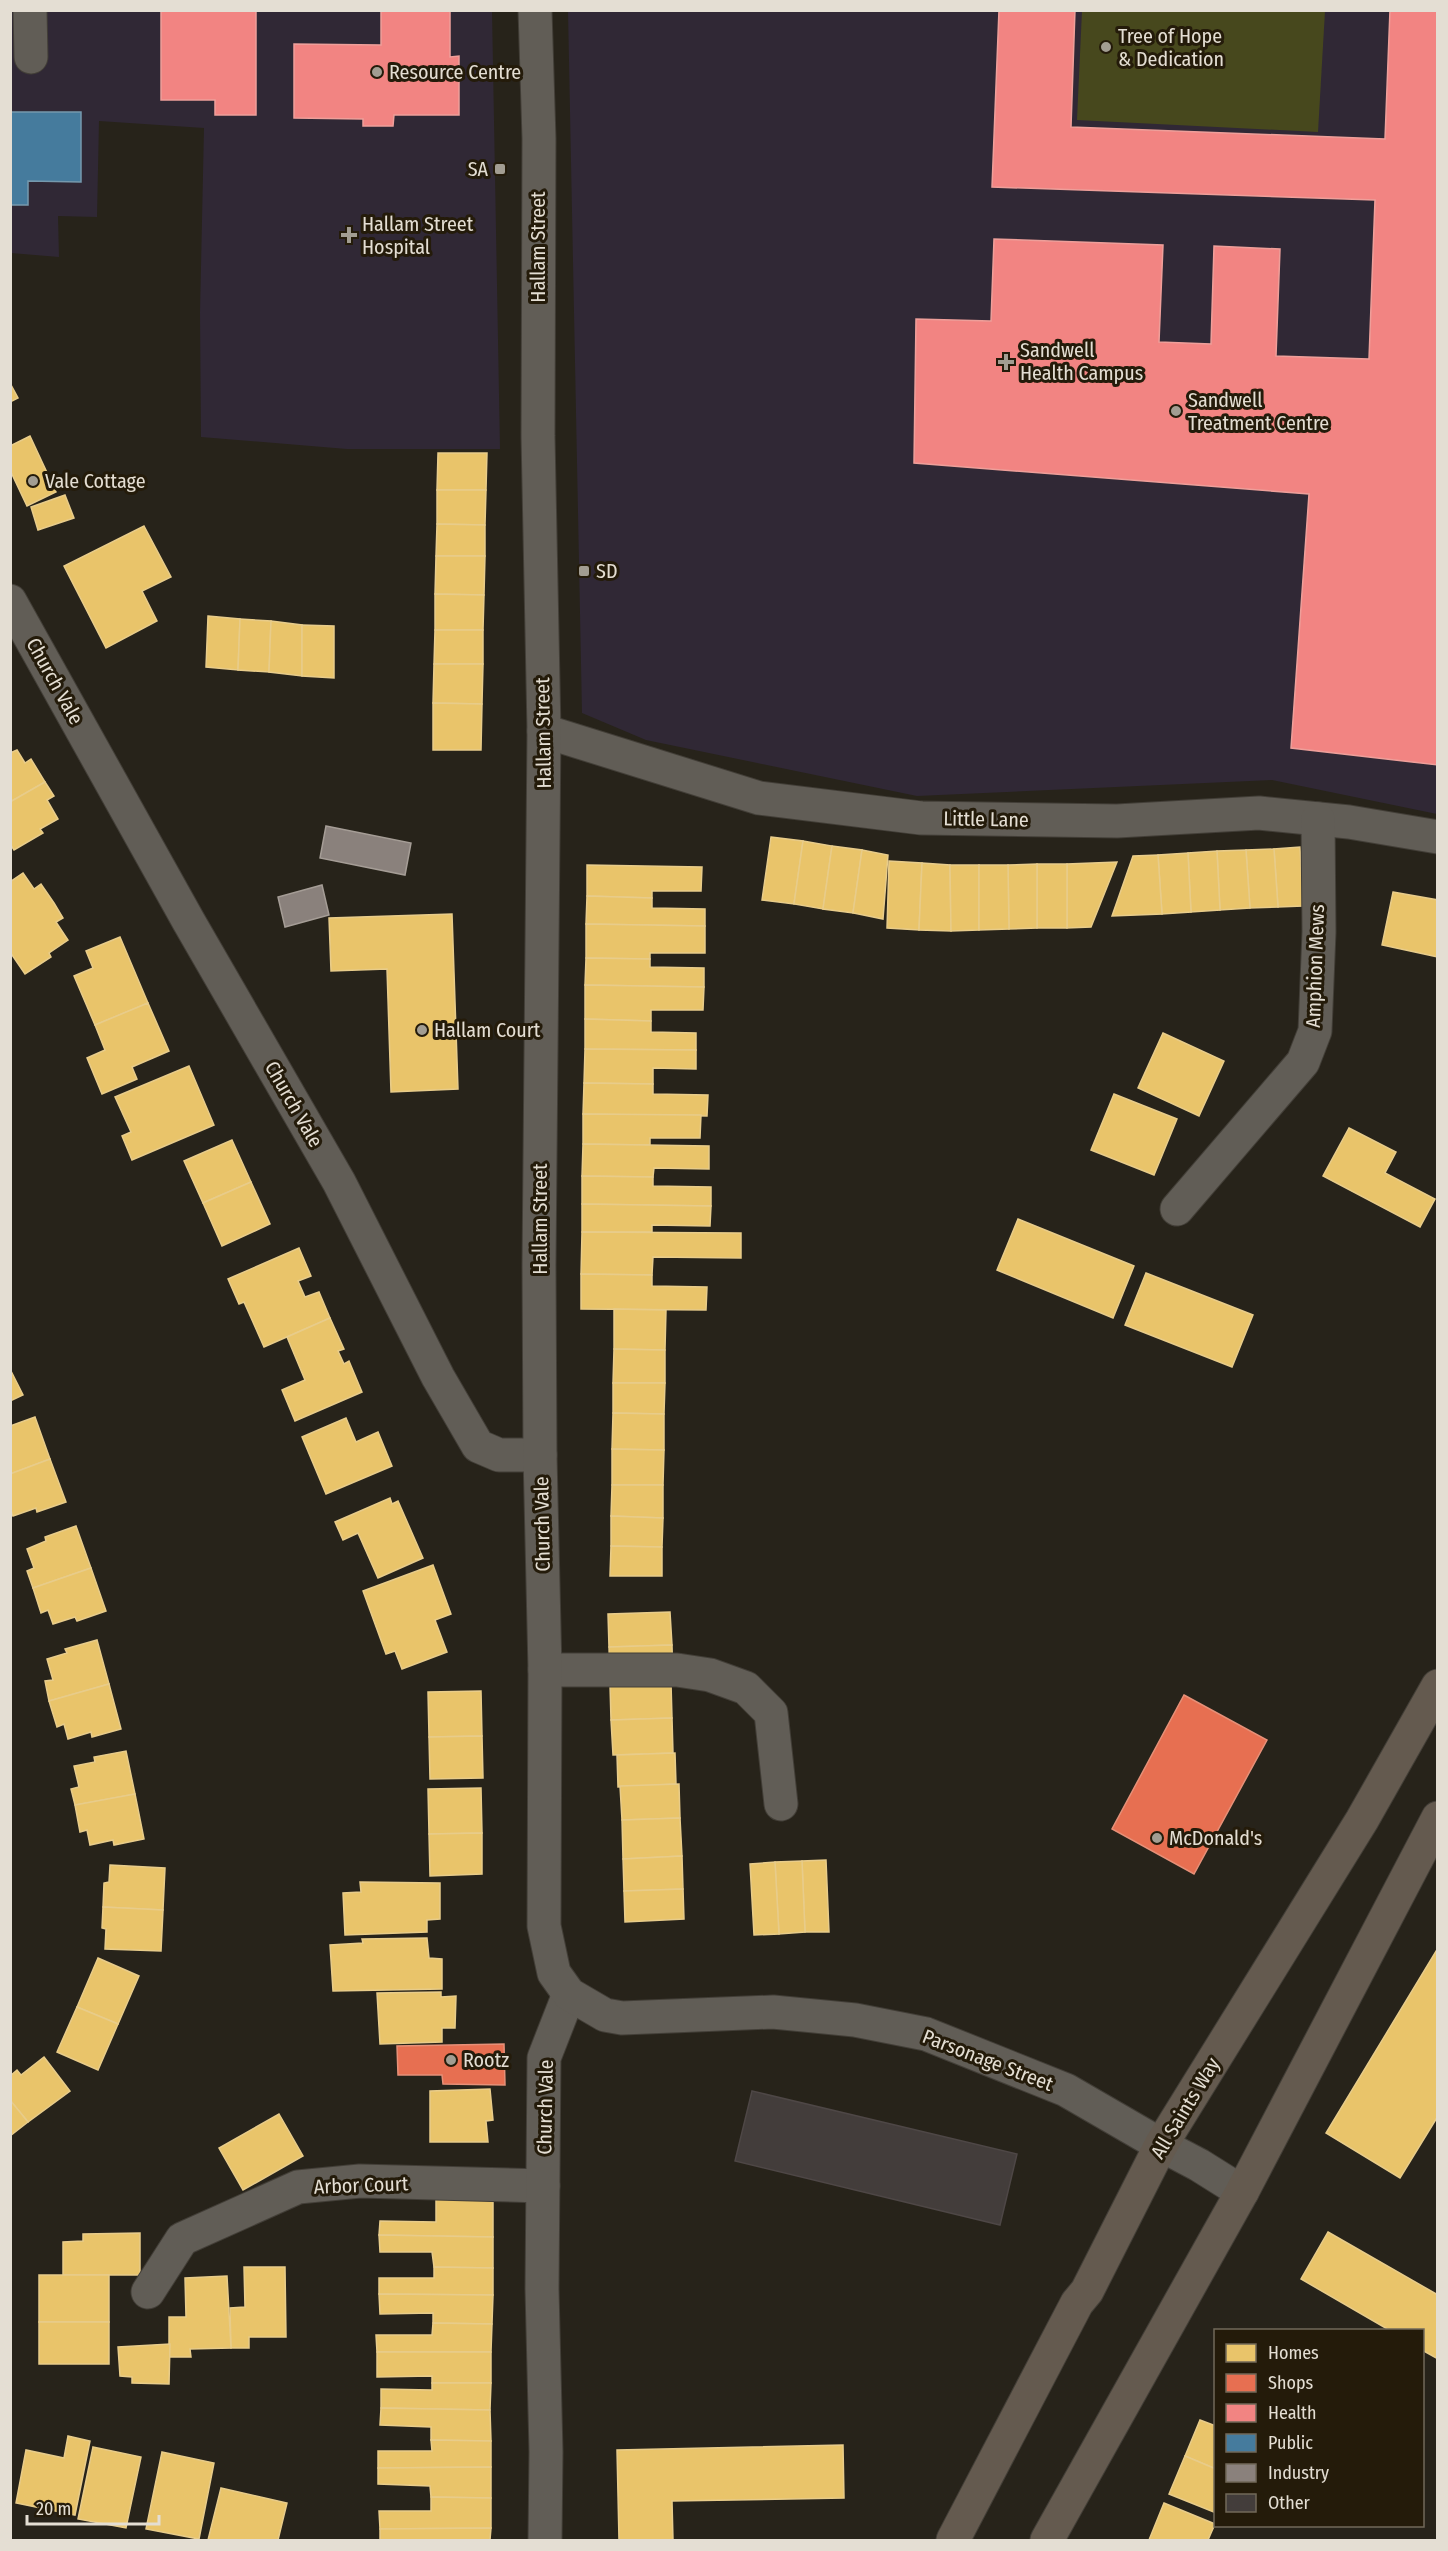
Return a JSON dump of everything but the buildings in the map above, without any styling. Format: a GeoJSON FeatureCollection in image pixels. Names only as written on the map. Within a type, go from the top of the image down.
{"type":"FeatureCollection","features":[{"type":"Feature","properties":{"kind":"highway","name":"All Saints Way"},"geometry":{"type":"LineString","coordinates":[[953,2541],[1077,2303],[1087,2291],[1161,2145],[1362,1820],[1437,1686]]}},
{"type":"Feature","properties":{"kind":"highway"},"geometry":{"type":"LineString","coordinates":[[1047,2541],[1242,2192],[1437,1818]]}},
{"type":"Feature","properties":{"kind":"street"},"geometry":{"type":"LineString","coordinates":[[30,10],[31,57]]}},
{"type":"Feature","properties":{"kind":"street","name":"Hallam Street"},"geometry":{"type":"LineString","coordinates":[[536,10],[539,139],[538,436],[544,731],[540,1455]]}},
{"type":"Feature","properties":{"kind":"street","name":"Church Vale"},"geometry":{"type":"LineString","coordinates":[[10,601],[189,922],[339,1182],[438,1377],[478,1446],[499,1455],[540,1455],[545,1670],[543,1926],[554,1973],[569,1995],[544,2058],[545,2541]]}},
{"type":"Feature","properties":{"kind":"street","name":"Little Lane"},"geometry":{"type":"LineString","coordinates":[[544,731],[759,798],[921,818],[1117,821],[1258,813],[1318,819],[1437,837]]}},
{"type":"Feature","properties":{"kind":"street","name":"Amphion Mews"},"geometry":{"type":"LineString","coordinates":[[1177,1209],[1303,1062],[1315,1031],[1319,933],[1318,819]]}},
{"type":"Feature","properties":{"kind":"street"},"geometry":{"type":"LineString","coordinates":[[545,1670],[676,1670],[710,1675],[746,1688],[771,1713],[781,1804]]}},
{"type":"Feature","properties":{"kind":"street","name":"Parsonage Street"},"geometry":{"type":"LineString","coordinates":[[569,1995],[605,2015],[622,2018],[772,2012],[855,2020],[926,2034],[1066,2090],[1242,2192]]}},
{"type":"Feature","properties":{"kind":"street","name":"Arbor Court"},"geometry":{"type":"LineString","coordinates":[[148,2292],[182,2239],[298,2187],[360,2181],[543,2186]]}},
{"type":"Feature","properties":{"kind":"shaded area","name":"Hallam Street Hospital"},"geometry":{"type":"Polygon","coordinates":[[[10,11],[492,11],[500,449],[347,449],[201,437],[200,313],[204,128],[99,121],[97,217],[58,216],[59,257],[11,253],[10,11]]]}},
{"type":"Feature","properties":{"kind":"shaded area","name":"Sandwell Health Campus"},"geometry":{"type":"Polygon","coordinates":[[[568,11],[1437,11],[1437,814],[1272,780],[917,796],[646,740],[582,713],[568,11]]]}},
{"type":"Feature","properties":{"kind":"shaded area"},"geometry":{"type":"Polygon","coordinates":[[[1082,11],[1325,11],[1318,132],[1077,120],[1082,11]]]}},
{"type":"Feature","properties":{"kind":"place","name":"Tree of Hope & Dedication"},"geometry":{"type":"Point","coordinates":[1106,47]}},
{"type":"Feature","properties":{"kind":"place","name":"Resource Centre"},"geometry":{"type":"Point","coordinates":[377,72]}},
{"type":"Feature","properties":{"kind":"place","name":"SA"},"geometry":{"type":"Point","coordinates":[500,169]}},
{"type":"Feature","properties":{"kind":"place","name":"Hallam Street Hospital"},"geometry":{"type":"Point","coordinates":[349,235]}},
{"type":"Feature","properties":{"kind":"place","name":"Sandwell Health Campus"},"geometry":{"type":"Point","coordinates":[1006,362]}},
{"type":"Feature","properties":{"kind":"place","name":"Sandwell Treatment Centre"},"geometry":{"type":"Point","coordinates":[1176,411]}},
{"type":"Feature","properties":{"kind":"place","name":"Vale Cottage"},"geometry":{"type":"Point","coordinates":[33,481]}},
{"type":"Feature","properties":{"kind":"place","name":"SD"},"geometry":{"type":"Point","coordinates":[584,571]}},
{"type":"Feature","properties":{"kind":"place","name":"Hallam Court"},"geometry":{"type":"Point","coordinates":[422,1030]}},
{"type":"Feature","properties":{"kind":"place","name":"McDonald's"},"geometry":{"type":"Point","coordinates":[1157,1838]}},
{"type":"Feature","properties":{"kind":"place","name":"Rootz"},"geometry":{"type":"Point","coordinates":[451,2060]}}]}
